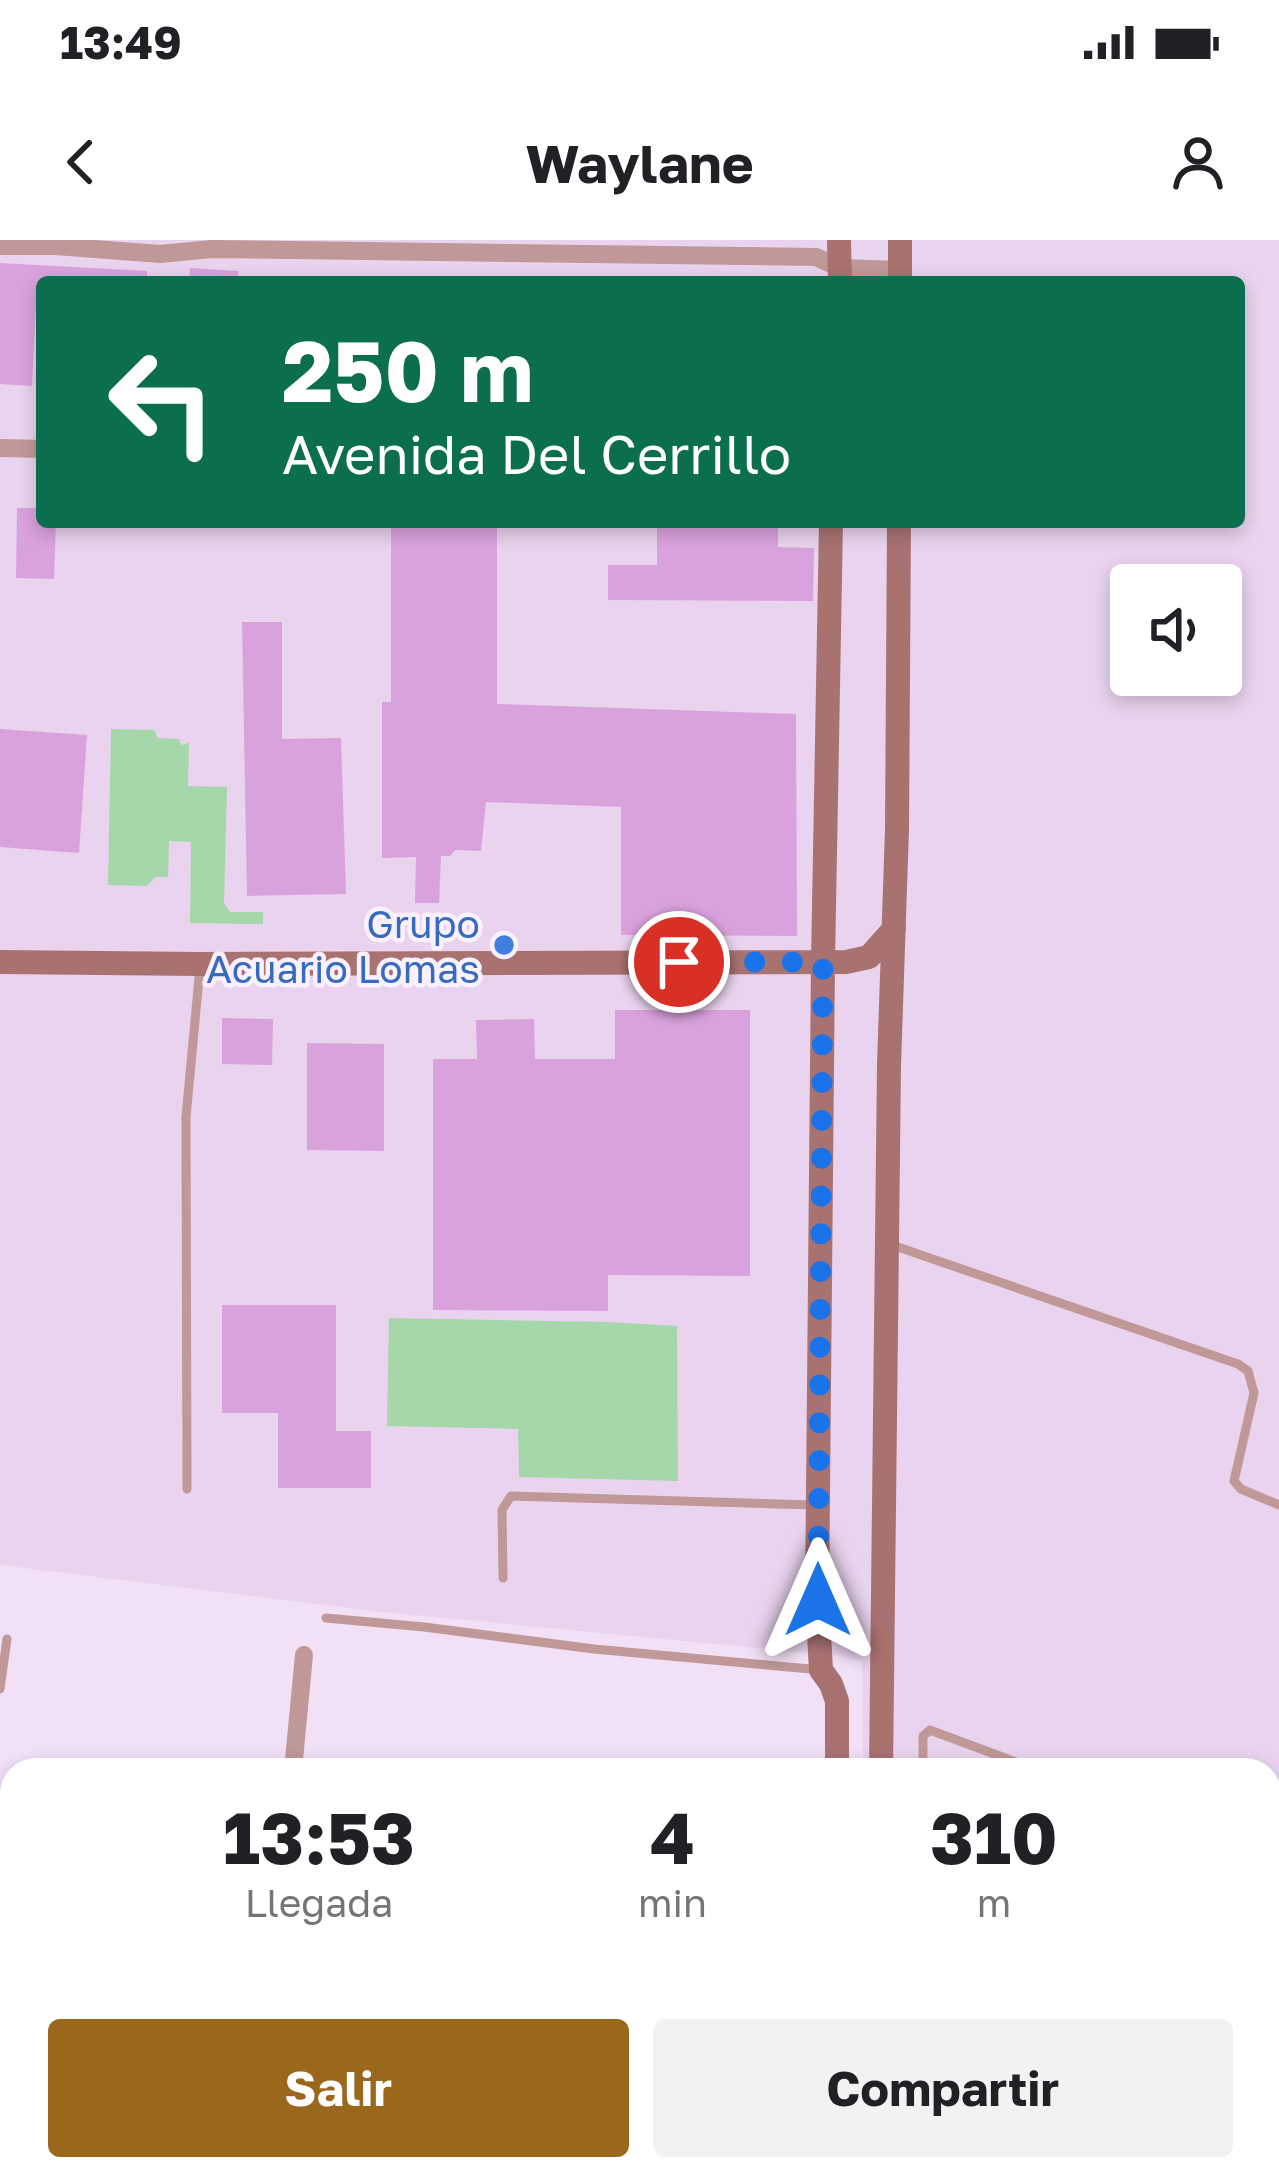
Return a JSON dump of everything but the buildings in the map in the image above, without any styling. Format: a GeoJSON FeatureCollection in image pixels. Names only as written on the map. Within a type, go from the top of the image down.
{"type":"FeatureCollection","features":[{"type":"Feature","properties":{"kind":"main road"},"geometry":{"type":"LineString","coordinates":[[839,240],[840,275]]}},
{"type":"Feature","properties":{"kind":"main road"},"geometry":{"type":"LineString","coordinates":[[899,276],[900,240]]}},
{"type":"Feature","properties":{"kind":"main road"},"geometry":{"type":"LineString","coordinates":[[831,528],[818,1600],[820,1670],[837,1700],[837,1758]]}},
{"type":"Feature","properties":{"kind":"main road"},"geometry":{"type":"LineString","coordinates":[[881,1758],[899,528]]}},
{"type":"Feature","properties":{"kind":"main road"},"geometry":{"type":"LineString","coordinates":[[0,962],[846,962],[868,957],[894,929]]}},
{"type":"Feature","properties":{"kind":"street"},"geometry":{"type":"LineString","coordinates":[[0,246],[56,243],[160,254],[308,246],[816,256],[840,275],[899,276]]}},
{"type":"Feature","properties":{"kind":"street"},"geometry":{"type":"LineString","coordinates":[[0,448],[36,449]]}},
{"type":"Feature","properties":{"kind":"street"},"geometry":{"type":"LineString","coordinates":[[294,1758],[304,1655]]}},
{"type":"Feature","properties":{"kind":"lane"},"geometry":{"type":"LineString","coordinates":[[187,1489],[186,1117],[200,964]]}},
{"type":"Feature","properties":{"kind":"lane"},"geometry":{"type":"LineString","coordinates":[[887,1244],[1238,1364],[1248,1371],[1254,1393],[1234,1481],[1241,1489],[1279,1505]]}},
{"type":"Feature","properties":{"kind":"lane"},"geometry":{"type":"LineString","coordinates":[[503,1578],[502,1510],[511,1496],[818,1505]]}},
{"type":"Feature","properties":{"kind":"lane"},"geometry":{"type":"LineString","coordinates":[[326,1618],[820,1670]]}},
{"type":"Feature","properties":{"kind":"lane"},"geometry":{"type":"LineString","coordinates":[[0,1689],[8,1639]]}},
{"type":"Feature","properties":{"kind":"lane"},"geometry":{"type":"LineString","coordinates":[[922,1758],[923,1736],[931,1730],[1004,1758]]}},
{"type":"Feature","properties":{"kind":"shaded area"},"geometry":{"type":"Polygon","coordinates":[[[0,240],[1279,240],[1279,1758],[863,1758],[862,1661],[383,1612],[0,1565],[0,240]]]}},
{"type":"Feature","properties":{"kind":"green space"},"geometry":{"type":"Polygon","coordinates":[[[111,729],[154,730],[158,738],[189,743],[188,786],[227,787],[224,903],[230,912],[263,912],[263,924],[190,923],[191,842],[169,841],[168,877],[155,877],[147,886],[108,885],[111,729]]]}},
{"type":"Feature","properties":{"kind":"green space"},"geometry":{"type":"Polygon","coordinates":[[[389,1318],[677,1326],[678,1481],[519,1477],[518,1429],[387,1426],[389,1318]]]}},
{"type":"Feature","properties":{"kind":"place","name":"Grupo Acuario Lomas"},"geometry":{"type":"Point","coordinates":[504,945]}},
{"type":"Feature","properties":{"kind":"route"},"geometry":{"type":"LineString","coordinates":[[679,962],[823,962],[818,1600]]}}]}
